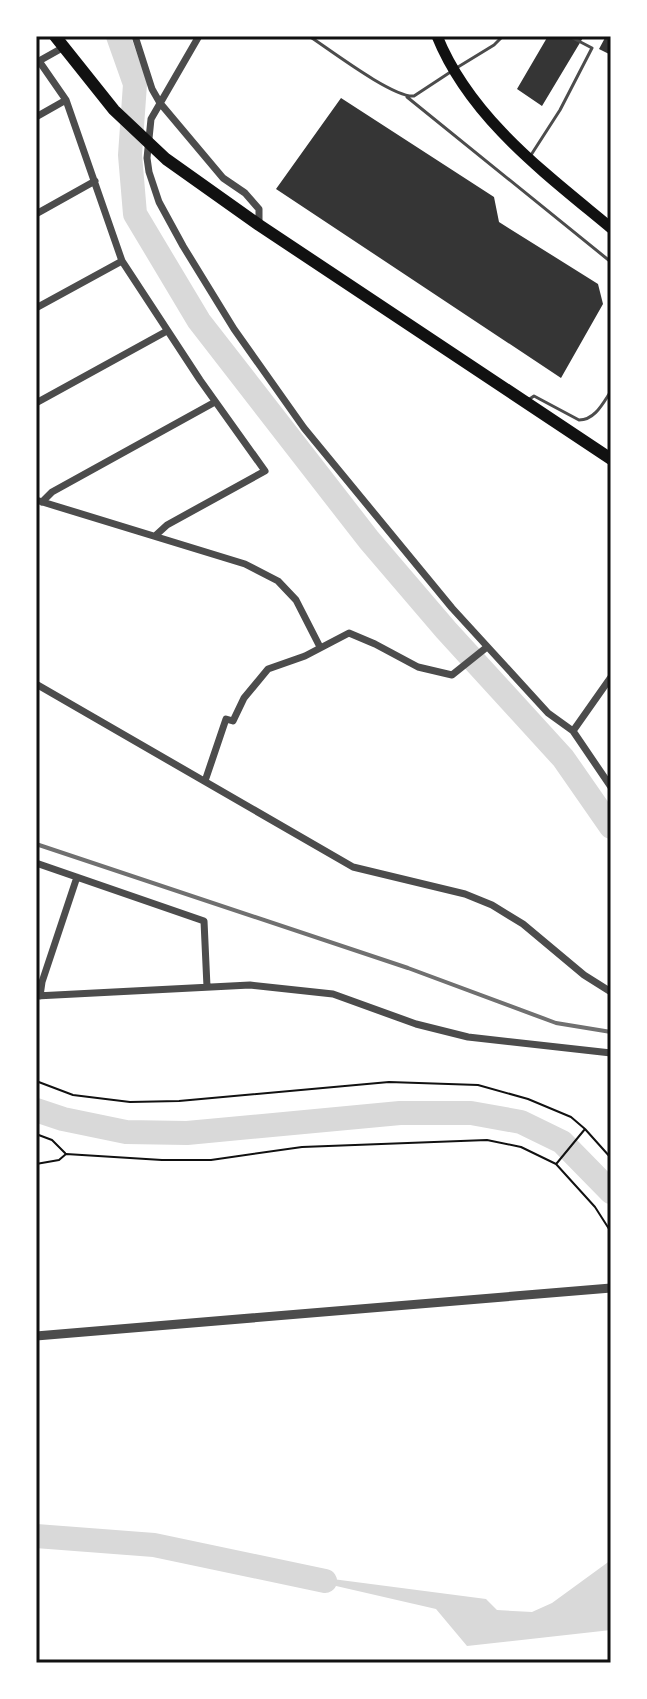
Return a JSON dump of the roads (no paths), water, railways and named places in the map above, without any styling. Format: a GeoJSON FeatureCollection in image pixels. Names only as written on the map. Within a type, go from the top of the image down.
{"type":"FeatureCollection","features":[{"type":"Feature","properties":{"kind":"highway"},"geometry":{"type":"LineString","coordinates":[[60,41],[114,110],[166,159],[259,225],[611,459]]}},
{"type":"Feature","properties":{"kind":"main road"},"geometry":{"type":"LineString","coordinates":[[437,36],[453,70],[471,97],[528,158],[611,228]]}},
{"type":"Feature","properties":{"kind":"street"},"geometry":{"type":"LineString","coordinates":[[135,36],[152,89],[160,103],[223,178],[245,193],[259,209],[259,225]]}},
{"type":"Feature","properties":{"kind":"street"},"geometry":{"type":"LineString","coordinates":[[199,36],[151,119],[147,158],[159,202],[206,286],[304,428],[485,649],[548,713],[573,731],[611,787]]}},
{"type":"Feature","properties":{"kind":"street"},"geometry":{"type":"LineString","coordinates":[[60,41],[38,58],[66,100],[122,261],[215,402],[265,471],[167,525],[155,536]]}},
{"type":"Feature","properties":{"kind":"street"},"geometry":{"type":"LineString","coordinates":[[36,117],[66,100]]}},
{"type":"Feature","properties":{"kind":"street"},"geometry":{"type":"LineString","coordinates":[[36,214],[95,181]]}},
{"type":"Feature","properties":{"kind":"street"},"geometry":{"type":"LineString","coordinates":[[36,308],[122,261]]}},
{"type":"Feature","properties":{"kind":"street"},"geometry":{"type":"LineString","coordinates":[[36,403],[167,331]]}},
{"type":"Feature","properties":{"kind":"street"},"geometry":{"type":"LineString","coordinates":[[39,501],[215,402]]}},
{"type":"Feature","properties":{"kind":"street"},"geometry":{"type":"LineString","coordinates":[[39,501],[245,564],[278,581],[296,600],[320,647]]}},
{"type":"Feature","properties":{"kind":"street"},"geometry":{"type":"LineString","coordinates":[[205,781],[226,719],[233,721],[244,698],[273,666],[305,656],[349,633],[418,667],[452,675],[485,649]]}},
{"type":"Feature","properties":{"kind":"street"},"geometry":{"type":"LineString","coordinates":[[573,731],[611,677]]}},
{"type":"Feature","properties":{"kind":"street"},"geometry":{"type":"LineString","coordinates":[[36,684],[353,867],[465,894],[492,905],[523,924],[584,975],[611,992]]}},
{"type":"Feature","properties":{"kind":"street"},"geometry":{"type":"LineString","coordinates":[[36,863],[204,921],[207,987]]}},
{"type":"Feature","properties":{"kind":"street"},"geometry":{"type":"LineString","coordinates":[[77,877],[38,996],[250,985],[333,994],[416,1024],[468,1037],[611,1053]]}},
{"type":"Feature","properties":{"kind":"street"},"geometry":{"type":"LineString","coordinates":[[36,1336],[611,1288]]}},
{"type":"Feature","properties":{"kind":"lane"},"geometry":{"type":"LineString","coordinates":[[309,36],[407,97],[611,262]]}},
{"type":"Feature","properties":{"kind":"lane"},"geometry":{"type":"LineString","coordinates":[[407,97],[414,96],[494,45],[503,36]]}},
{"type":"Feature","properties":{"kind":"lane"},"geometry":{"type":"LineString","coordinates":[[528,158],[560,110],[592,48],[569,36]]}},
{"type":"Feature","properties":{"kind":"lane"},"geometry":{"type":"LineString","coordinates":[[525,402],[534,396],[579,420],[585,420],[597,412],[611,391]]}},
{"type":"Feature","properties":{"kind":"waterway"},"geometry":{"type":"LineString","coordinates":[[118,36],[135,84],[130,155],[135,214],[199,321],[369,540],[563,758],[611,827]]}},
{"type":"Feature","properties":{"kind":"waterway"},"geometry":{"type":"LineString","coordinates":[[36,1110],[126,1132],[187,1133],[400,1113],[471,1113],[521,1122],[562,1142],[611,1192]]}},
{"type":"Feature","properties":{"kind":"waterway"},"geometry":{"type":"LineString","coordinates":[[36,1536],[154,1545],[325,1581]]}},
{"type":"Feature","properties":{"kind":"railway"},"geometry":{"type":"LineString","coordinates":[[36,844],[408,968],[556,1023],[611,1032]]}}]}
